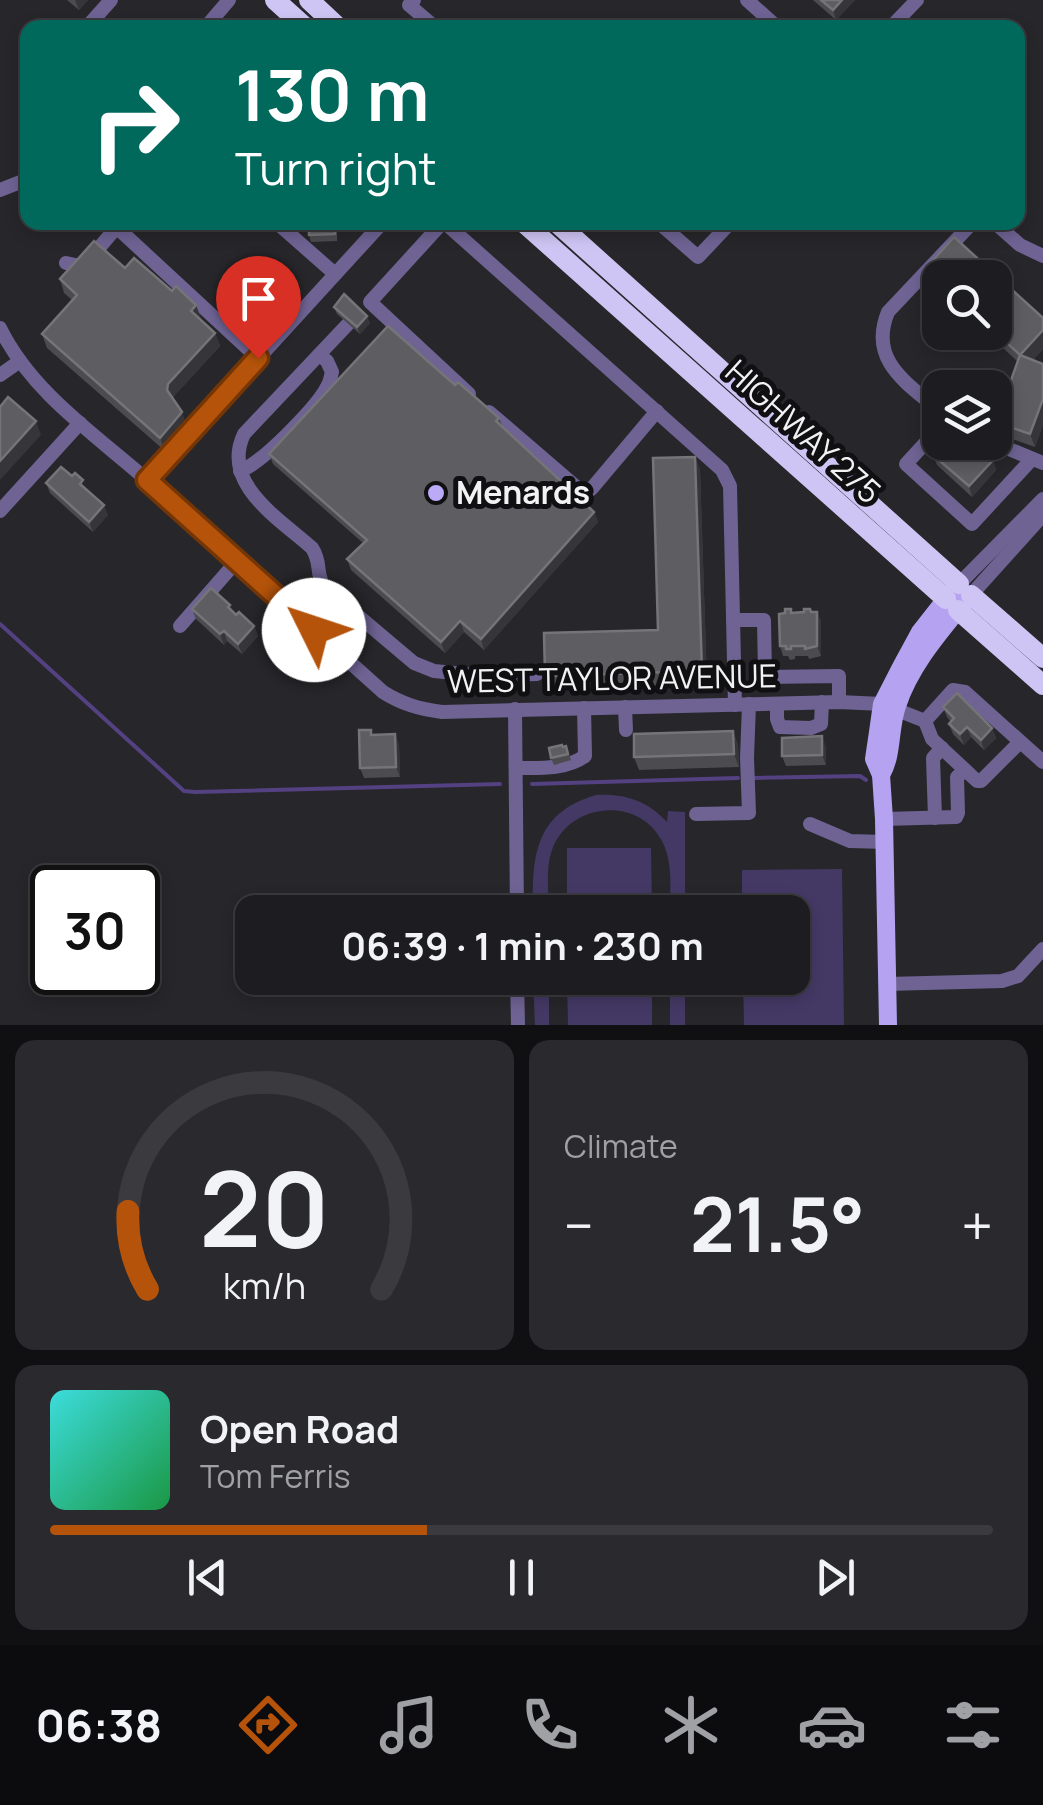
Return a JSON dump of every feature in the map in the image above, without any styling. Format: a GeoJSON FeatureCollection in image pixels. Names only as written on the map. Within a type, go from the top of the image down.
{"type":"FeatureCollection","features":[{"type":"Feature","properties":{"kind":"highway"},"geometry":{"type":"LineString","coordinates":[[275,0],[297,20]]}},
{"type":"Feature","properties":{"kind":"highway"},"geometry":{"type":"LineString","coordinates":[[309,0],[331,20]]}},
{"type":"Feature","properties":{"kind":"highway","name":"HIGHWAY 275"},"geometry":{"type":"LineString","coordinates":[[532,230],[958,597],[1043,658]]}},
{"type":"Feature","properties":{"kind":"highway","name":"HIGHWAY 275"},"geometry":{"type":"LineString","coordinates":[[565,230],[958,597],[1043,685]]}},
{"type":"Feature","properties":{"kind":"main road"},"geometry":{"type":"LineString","coordinates":[[888,1025],[881,776],[888,763],[889,706],[904,688],[958,597]]}},
{"type":"Feature","properties":{"kind":"street"},"geometry":{"type":"LineString","coordinates":[[93,20],[112,0]]}},
{"type":"Feature","properties":{"kind":"street"},"geometry":{"type":"LineString","coordinates":[[212,20],[230,0]]}},
{"type":"Feature","properties":{"kind":"street"},"geometry":{"type":"LineString","coordinates":[[414,0],[410,5],[427,20]]}},
{"type":"Feature","properties":{"kind":"street"},"geometry":{"type":"LineString","coordinates":[[747,0],[769,20]]}},
{"type":"Feature","properties":{"kind":"street"},"geometry":{"type":"LineString","coordinates":[[898,20],[917,0]]}},
{"type":"Feature","properties":{"kind":"street"},"geometry":{"type":"LineString","coordinates":[[66,263],[86,263],[109,230]]}},
{"type":"Feature","properties":{"kind":"street"},"geometry":{"type":"LineString","coordinates":[[118,230],[258,358]]}},
{"type":"Feature","properties":{"kind":"street"},"geometry":{"type":"LineString","coordinates":[[285,230],[335,274]]}},
{"type":"Feature","properties":{"kind":"street"},"geometry":{"type":"LineString","coordinates":[[147,480],[375,230]]}},
{"type":"Feature","properties":{"kind":"street"},"geometry":{"type":"LineString","coordinates":[[437,230],[244,434],[239,444],[240,471],[248,492],[312,548],[324,587],[414,664],[434,671],[485,676],[537,674]]}},
{"type":"Feature","properties":{"kind":"street"},"geometry":{"type":"LineString","coordinates":[[453,230],[722,470],[730,486],[733,620],[749,813],[696,814]]}},
{"type":"Feature","properties":{"kind":"street"},"geometry":{"type":"LineString","coordinates":[[667,230],[698,258],[724,230]]}},
{"type":"Feature","properties":{"kind":"street"},"geometry":{"type":"LineString","coordinates":[[922,395],[893,370],[884,354],[884,322],[888,312],[965,230]]}},
{"type":"Feature","properties":{"kind":"street"},"geometry":{"type":"LineString","coordinates":[[1003,230],[1020,245],[1043,256]]}},
{"type":"Feature","properties":{"kind":"street"},"geometry":{"type":"LineString","coordinates":[[359,313],[580,491],[593,487],[657,411]]}},
{"type":"Feature","properties":{"kind":"street","name":"WEST TAYLOR AVENUE"},"geometry":{"type":"LineString","coordinates":[[1,331],[28,373],[80,423],[400,703],[418,710],[442,712],[839,702],[889,706],[925,721]]}},
{"type":"Feature","properties":{"kind":"street"},"geometry":{"type":"LineString","coordinates":[[240,471],[252,467],[268,452],[325,391],[332,372],[319,355]]}},
{"type":"Feature","properties":{"kind":"street"},"geometry":{"type":"LineString","coordinates":[[0,374],[20,361]]}},
{"type":"Feature","properties":{"kind":"street"},"geometry":{"type":"LineString","coordinates":[[0,511],[80,423]]}},
{"type":"Feature","properties":{"kind":"street"},"geometry":{"type":"LineString","coordinates":[[922,447],[906,464],[972,524],[1037,461],[1012,450]]}},
{"type":"Feature","properties":{"kind":"street"},"geometry":{"type":"LineString","coordinates":[[958,597],[1043,498]]}},
{"type":"Feature","properties":{"kind":"street"},"geometry":{"type":"LineString","coordinates":[[958,597],[1043,514]]}},
{"type":"Feature","properties":{"kind":"street"},"geometry":{"type":"LineString","coordinates":[[180,626],[236,562]]}},
{"type":"Feature","properties":{"kind":"street"},"geometry":{"type":"LineString","coordinates":[[269,632],[291,610]]}},
{"type":"Feature","properties":{"kind":"street"},"geometry":{"type":"LineString","coordinates":[[733,620],[764,620],[765,676],[839,676],[839,702]]}},
{"type":"Feature","properties":{"kind":"street"},"geometry":{"type":"LineString","coordinates":[[1020,742],[977,781],[932,740],[925,721],[953,690],[964,692],[1043,762]]}},
{"type":"Feature","properties":{"kind":"street"},"geometry":{"type":"LineString","coordinates":[[776,704],[780,727],[811,728],[821,724],[822,702]]}},
{"type":"Feature","properties":{"kind":"street"},"geometry":{"type":"LineString","coordinates":[[516,768],[553,767],[581,760],[585,756],[584,708]]}},
{"type":"Feature","properties":{"kind":"street"},"geometry":{"type":"LineString","coordinates":[[625,708],[626,730]]}},
{"type":"Feature","properties":{"kind":"street"},"geometry":{"type":"LineString","coordinates":[[515,709],[517,895]]}},
{"type":"Feature","properties":{"kind":"street"},"geometry":{"type":"LineString","coordinates":[[935,818],[933,758],[942,748]]}},
{"type":"Feature","properties":{"kind":"street"},"geometry":{"type":"LineString","coordinates":[[884,819],[956,817],[957,777],[965,770]]}},
{"type":"Feature","properties":{"kind":"street"},"geometry":{"type":"LineString","coordinates":[[810,824],[850,841],[885,842]]}},
{"type":"Feature","properties":{"kind":"street"},"geometry":{"type":"LineString","coordinates":[[887,984],[1002,981],[1018,976],[1043,949]]}},
{"type":"Feature","properties":{"kind":"street"},"geometry":{"type":"LineString","coordinates":[[518,995],[518,1025]]}},
{"type":"Feature","properties":{"kind":"shaded area"},"geometry":{"type":"Polygon","coordinates":[[[596,795],[616,795],[652,809],[667,822],[668,811],[685,812],[685,895],[670,895],[668,859],[652,828],[622,811],[605,811],[573,822],[561,834],[552,850],[548,895],[533,895],[541,840],[560,813],[596,795]]]}},
{"type":"Feature","properties":{"kind":"shaded area"},"geometry":{"type":"Polygon","coordinates":[[[567,848],[651,848],[652,895],[567,895],[567,848]]]}},
{"type":"Feature","properties":{"kind":"shaded area"},"geometry":{"type":"Polygon","coordinates":[[[842,869],[844,1025],[744,1025],[743,995],[810,995],[810,895],[742,895],[742,870],[842,869]]]}},
{"type":"Feature","properties":{"kind":"shaded area"},"geometry":{"type":"Polygon","coordinates":[[[534,995],[549,995],[549,1025],[535,1025],[534,995]]]}},
{"type":"Feature","properties":{"kind":"shaded area"},"geometry":{"type":"Polygon","coordinates":[[[567,995],[652,995],[652,1025],[568,1025],[567,995]]]}},
{"type":"Feature","properties":{"kind":"shaded area"},"geometry":{"type":"Polygon","coordinates":[[[670,995],[685,995],[685,1025],[670,1025],[670,995]]]}},
{"type":"Feature","properties":{"kind":"building"},"geometry":{"type":"Polygon","coordinates":[[[821,0],[842,0],[833,10],[821,0]]]}},
{"type":"Feature","properties":{"kind":"building"},"geometry":{"type":"Polygon","coordinates":[[[309,230],[335,230],[335,234],[309,235],[309,230]]]}},
{"type":"Feature","properties":{"kind":"building"},"geometry":{"type":"Polygon","coordinates":[[[954,237],[979,260],[933,260],[954,237]]]}},
{"type":"Feature","properties":{"kind":"building"},"geometry":{"type":"Polygon","coordinates":[[[94,241],[125,268],[134,258],[172,291],[176,286],[196,305],[191,311],[215,333],[168,384],[167,390],[182,412],[160,438],[42,334],[77,295],[60,279],[94,241]]]}},
{"type":"Feature","properties":{"kind":"building"},"geometry":{"type":"Polygon","coordinates":[[[1012,290],[1043,318],[1043,330],[1020,355],[1012,348],[1012,290]]]}},
{"type":"Feature","properties":{"kind":"building"},"geometry":{"type":"Polygon","coordinates":[[[344,294],[367,316],[357,327],[334,307],[344,294]]]}},
{"type":"Feature","properties":{"kind":"building","name":"Menards"},"geometry":{"type":"Polygon","coordinates":[[[388,326],[499,418],[496,421],[594,512],[481,639],[460,621],[441,642],[347,559],[367,540],[269,454],[388,326]]]}},
{"type":"Feature","properties":{"kind":"building"},"geometry":{"type":"Polygon","coordinates":[[[1020,355],[1043,364],[1043,399],[1030,434],[1012,428],[1012,377],[1020,355]]]}},
{"type":"Feature","properties":{"kind":"building"},"geometry":{"type":"Polygon","coordinates":[[[8,397],[36,421],[0,461],[0,407],[8,397]]]}},
{"type":"Feature","properties":{"kind":"building"},"geometry":{"type":"Polygon","coordinates":[[[695,457],[702,671],[545,676],[544,633],[658,630],[653,458],[695,457]]]}},
{"type":"Feature","properties":{"kind":"building"},"geometry":{"type":"Polygon","coordinates":[[[939,460],[993,460],[969,486],[939,460]]]}},
{"type":"Feature","properties":{"kind":"building"},"geometry":{"type":"Polygon","coordinates":[[[61,467],[83,480],[80,484],[104,505],[89,522],[46,483],[61,467]]]}},
{"type":"Feature","properties":{"kind":"building"},"geometry":{"type":"Polygon","coordinates":[[[211,588],[236,615],[239,612],[254,626],[238,644],[192,609],[211,588]]]}},
{"type":"Feature","properties":{"kind":"building"},"geometry":{"type":"Polygon","coordinates":[[[785,609],[791,609],[791,613],[804,609],[817,612],[817,646],[780,646],[779,614],[785,613],[785,609]]]}},
{"type":"Feature","properties":{"kind":"building"},"geometry":{"type":"Polygon","coordinates":[[[957,693],[992,728],[981,740],[967,727],[960,734],[949,724],[954,718],[943,707],[957,693]]]}},
{"type":"Feature","properties":{"kind":"building"},"geometry":{"type":"Polygon","coordinates":[[[359,730],[371,730],[371,735],[395,734],[396,767],[360,768],[359,730]]]}},
{"type":"Feature","properties":{"kind":"building"},"geometry":{"type":"Polygon","coordinates":[[[733,731],[734,754],[634,757],[634,734],[733,731]]]}},
{"type":"Feature","properties":{"kind":"building"},"geometry":{"type":"Polygon","coordinates":[[[822,736],[822,755],[782,756],[782,738],[822,736]]]}},
{"type":"Feature","properties":{"kind":"building"},"geometry":{"type":"Polygon","coordinates":[[[562,745],[568,754],[551,758],[549,748],[562,745]]]}},
{"type":"Feature","properties":{"kind":"waterway"},"geometry":{"type":"LineString","coordinates":[[0,624],[184,791],[500,784]]}},
{"type":"Feature","properties":{"kind":"waterway"},"geometry":{"type":"LineString","coordinates":[[754,778],[860,776],[866,780]]}},
{"type":"Feature","properties":{"kind":"waterway"},"geometry":{"type":"LineString","coordinates":[[532,784],[738,778]]}},
{"type":"Feature","properties":{"kind":"place","name":"Menards"},"geometry":{"type":"Point","coordinates":[436,493]}},
{"type":"Feature","properties":{"kind":"route"},"geometry":{"type":"LineString","coordinates":[[258,358],[147,480],[314,630]]}}]}
